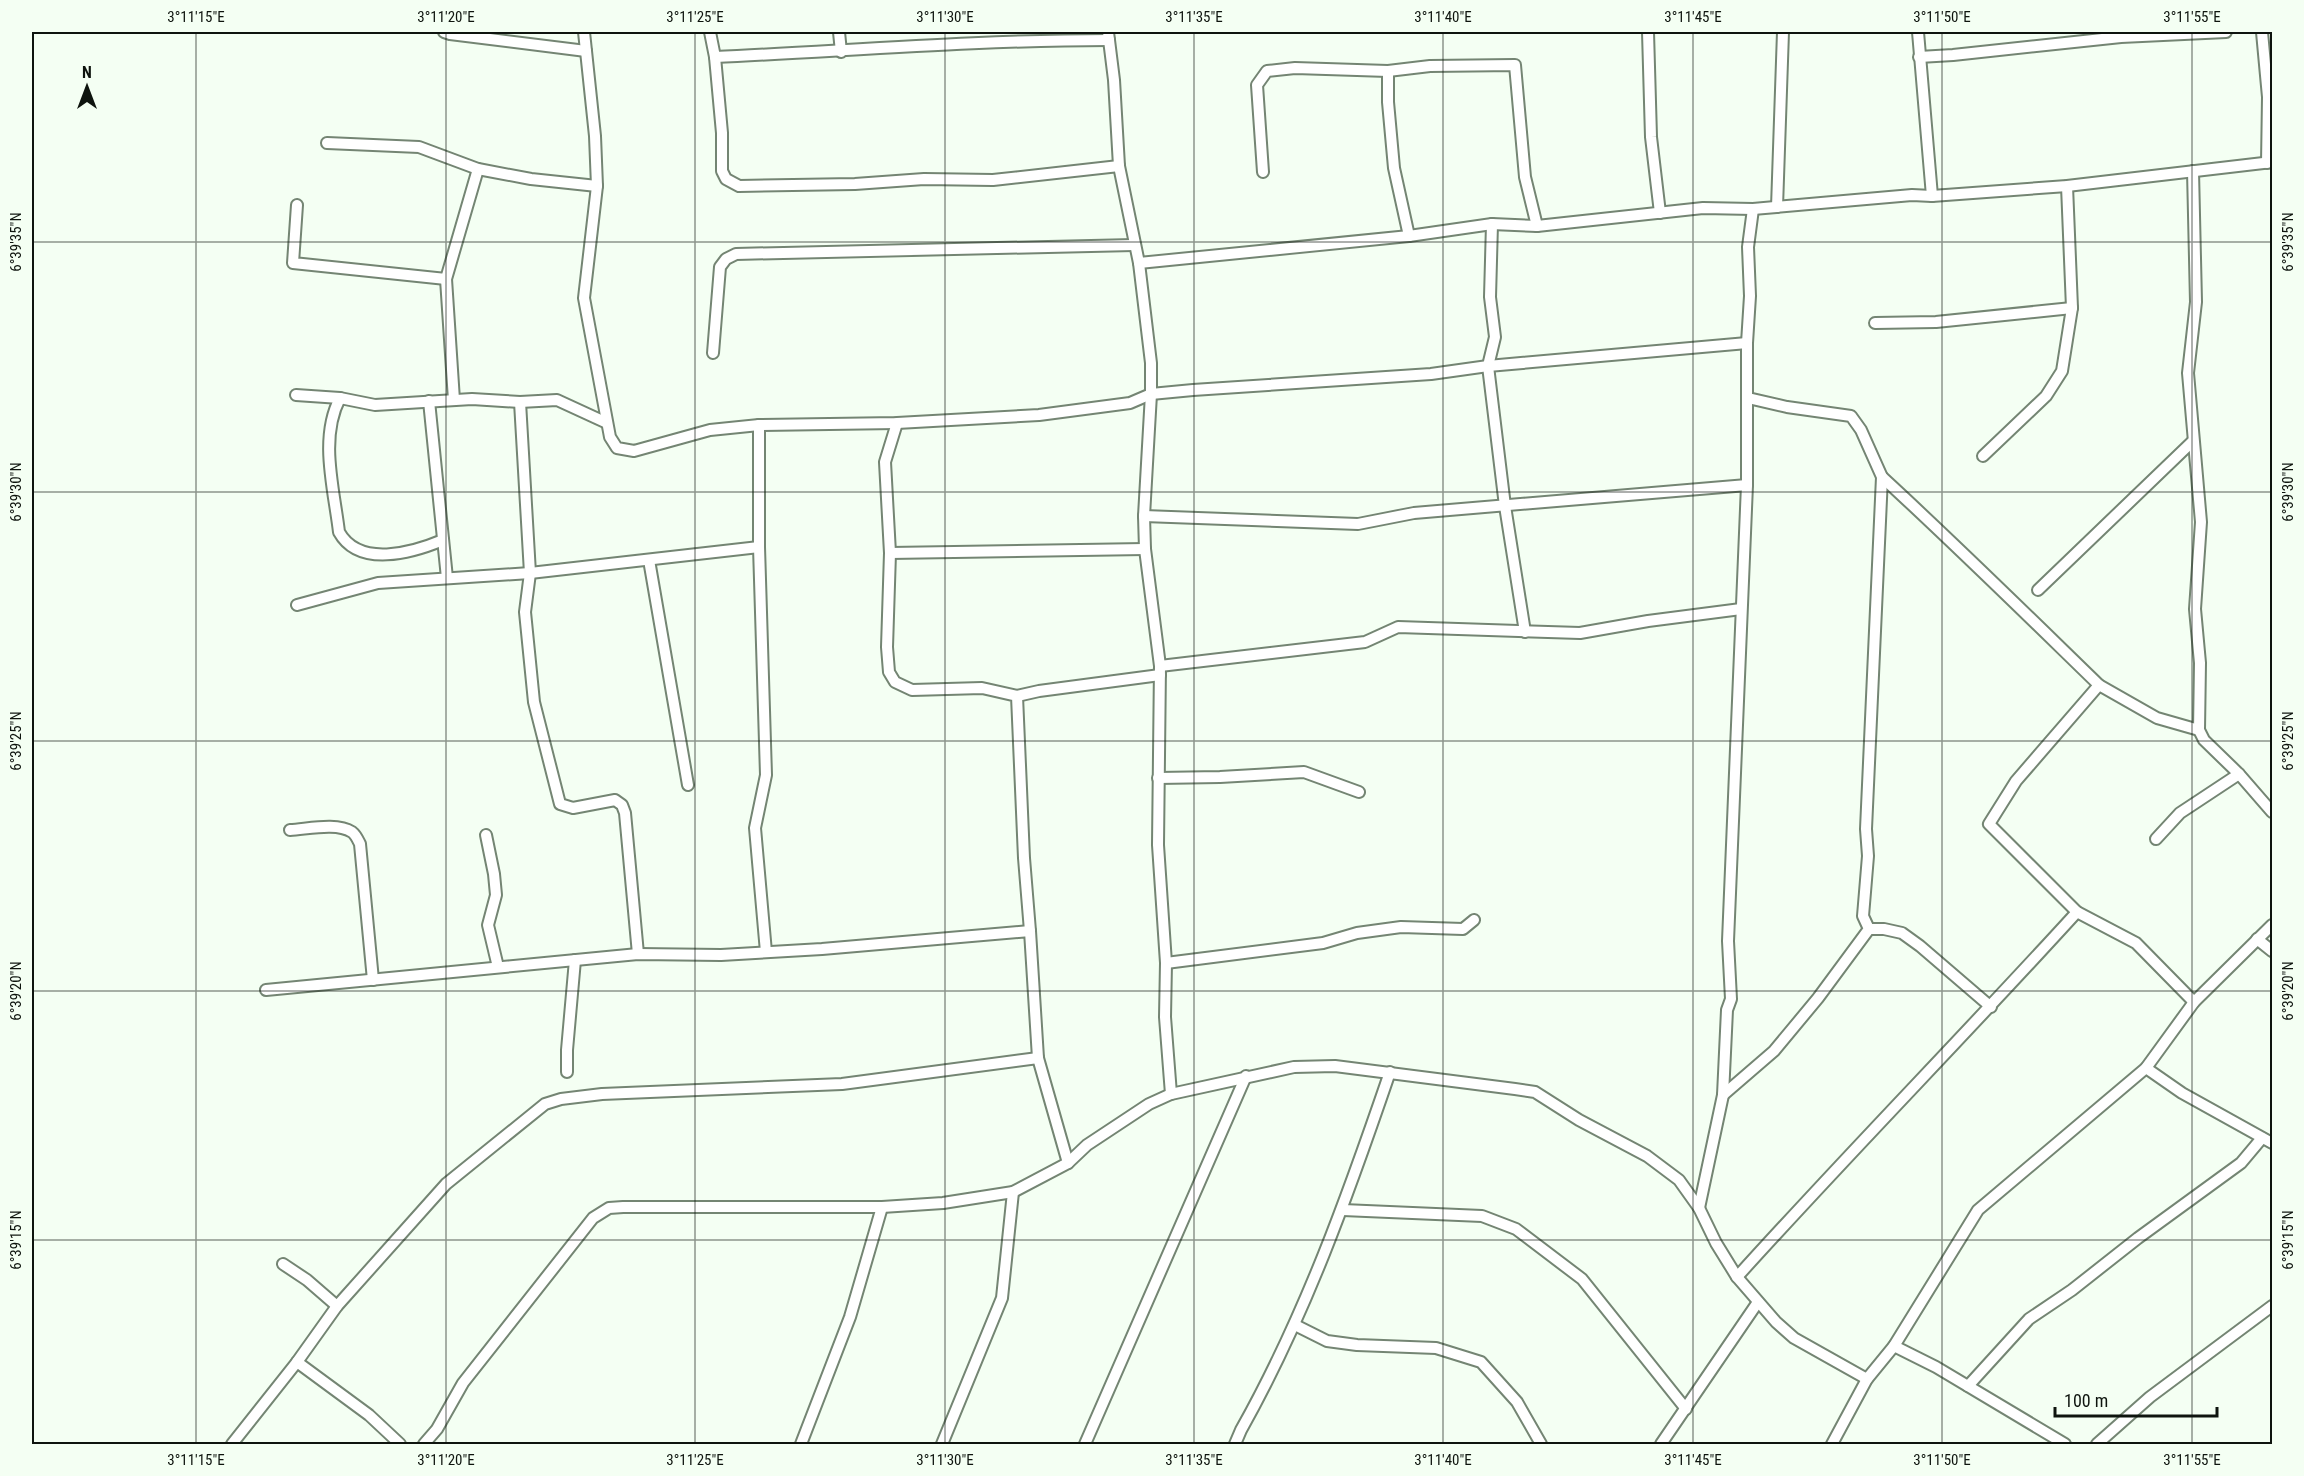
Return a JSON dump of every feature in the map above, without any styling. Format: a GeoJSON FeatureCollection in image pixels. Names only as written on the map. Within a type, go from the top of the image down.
{"type":"FeatureCollection","features":[{"type":"Feature","properties":{"kind":"street"},"geometry":{"type":"LineString","coordinates":[[444,32],[586,51]]}},
{"type":"Feature","properties":{"kind":"street"},"geometry":{"type":"LineString","coordinates":[[584,32],[595,136],[597,186],[584,298],[610,437],[617,448],[634,451],[710,430],[759,425],[897,423],[1039,415],[1130,403],[1151,394],[1431,374],[1488,366],[1747,343]]}},
{"type":"Feature","properties":{"kind":"street"},"geometry":{"type":"LineString","coordinates":[[710,32],[715,57],[722,133],[722,171],[726,179],[739,186],[855,184],[924,179],[993,180],[1119,166]]}},
{"type":"Feature","properties":{"kind":"street"},"geometry":{"type":"LineString","coordinates":[[838,32],[841,52]]}},
{"type":"Feature","properties":{"kind":"street"},"geometry":{"type":"LineString","coordinates":[[1648,32],[1651,137],[1660,213]]}},
{"type":"Feature","properties":{"kind":"street"},"geometry":{"type":"LineString","coordinates":[[1777,207],[1783,32]]}},
{"type":"Feature","properties":{"kind":"street"},"geometry":{"type":"LineString","coordinates":[[1918,32],[1932,196]]}},
{"type":"Feature","properties":{"kind":"street"},"geometry":{"type":"LineString","coordinates":[[1919,57],[2121,37],[2226,32]]}},
{"type":"Feature","properties":{"kind":"street"},"geometry":{"type":"LineString","coordinates":[[1139,263],[1409,236],[1492,224],[1537,226],[1703,208],[1753,209],[1912,195],[1932,196],[2067,186],[2270,163],[2268,98],[2262,32]]}},
{"type":"Feature","properties":{"kind":"street"},"geometry":{"type":"LineString","coordinates":[[715,57],[841,52],[977,37],[1108,36],[1114,80],[1119,166],[1139,263],[1150,363],[1151,394],[1144,516],[1145,549],[1160,670],[1158,778],[1161,906],[1166,963],[1165,1017],[1171,1094]]}},
{"type":"Feature","properties":{"kind":"street"},"geometry":{"type":"LineString","coordinates":[[1263,172],[1257,85],[1267,71],[1295,68],[1388,71],[1430,66],[1515,65],[1525,177],[1537,226]]}},
{"type":"Feature","properties":{"kind":"street"},"geometry":{"type":"LineString","coordinates":[[1388,71],[1388,102],[1394,168],[1409,236]]}},
{"type":"Feature","properties":{"kind":"street"},"geometry":{"type":"LineString","coordinates":[[327,143],[419,147],[478,169],[531,179],[597,186]]}},
{"type":"Feature","properties":{"kind":"street"},"geometry":{"type":"LineString","coordinates":[[454,400],[446,279],[478,169]]}},
{"type":"Feature","properties":{"kind":"street"},"geometry":{"type":"LineString","coordinates":[[2193,171],[2196,302],[2188,373],[2201,522],[2195,609],[2200,663],[2199,730],[2204,740],[2239,774],[2272,812]]}},
{"type":"Feature","properties":{"kind":"street"},"geometry":{"type":"LineString","coordinates":[[1983,456],[2046,396],[2062,371],[2072,308],[2067,186]]}},
{"type":"Feature","properties":{"kind":"street"},"geometry":{"type":"LineString","coordinates":[[297,205],[293,263],[446,279]]}},
{"type":"Feature","properties":{"kind":"street"},"geometry":{"type":"LineString","coordinates":[[1699,1208],[1723,1095],[1727,1010],[1731,999],[1728,942],[1747,485],[1747,343],[1750,296],[1748,247],[1753,209]]}},
{"type":"Feature","properties":{"kind":"street"},"geometry":{"type":"LineString","coordinates":[[1492,224],[1490,297],[1495,337],[1488,366],[1505,506],[1525,632]]}},
{"type":"Feature","properties":{"kind":"street"},"geometry":{"type":"LineString","coordinates":[[713,353],[720,267],[726,259],[736,254],[1134,245]]}},
{"type":"Feature","properties":{"kind":"street"},"geometry":{"type":"LineString","coordinates":[[1875,323],[1936,322],[2072,308]]}},
{"type":"Feature","properties":{"kind":"street"},"geometry":{"type":"LineString","coordinates":[[296,394],[340,398],[375,405],[454,400],[520,402],[557,400],[607,423]]}},
{"type":"Feature","properties":{"kind":"street"},"geometry":{"type":"LineString","coordinates":[[340,398],[335,408],[328,442],[339,532],[345,542],[363,552],[388,555],[426,547],[443,540]]}},
{"type":"Feature","properties":{"kind":"street"},"geometry":{"type":"LineString","coordinates":[[1748,398],[1787,407],[1851,416],[1861,430],[1882,477],[1962,550],[2099,685],[2157,717],[2199,730]]}},
{"type":"Feature","properties":{"kind":"street"},"geometry":{"type":"LineString","coordinates":[[429,401],[447,579]]}},
{"type":"Feature","properties":{"kind":"street"},"geometry":{"type":"LineString","coordinates":[[520,402],[530,573],[525,612],[534,702],[560,804],[573,807],[615,800],[622,805],[625,813],[638,954]]}},
{"type":"Feature","properties":{"kind":"street"},"geometry":{"type":"LineString","coordinates":[[897,423],[885,462],[890,553],[887,647],[889,672],[895,682],[912,690],[982,688],[1017,696],[1160,670],[1365,642],[1398,627],[1580,633],[1648,621],[1741,609]]}},
{"type":"Feature","properties":{"kind":"street"},"geometry":{"type":"LineString","coordinates":[[759,425],[759,547],[766,775],[755,828],[765,952]]}},
{"type":"Feature","properties":{"kind":"street"},"geometry":{"type":"LineString","coordinates":[[2038,590],[2193,441]]}},
{"type":"Feature","properties":{"kind":"street"},"geometry":{"type":"LineString","coordinates":[[1869,928],[1863,916],[1868,856],[1866,828],[1882,477]]}},
{"type":"Feature","properties":{"kind":"street"},"geometry":{"type":"LineString","coordinates":[[1144,516],[1358,524],[1414,513],[1747,485]]}},
{"type":"Feature","properties":{"kind":"street"},"geometry":{"type":"LineString","coordinates":[[297,605],[378,583],[530,573],[759,547]]}},
{"type":"Feature","properties":{"kind":"street"},"geometry":{"type":"LineString","coordinates":[[890,553],[1145,549]]}},
{"type":"Feature","properties":{"kind":"street"},"geometry":{"type":"LineString","coordinates":[[649,560],[688,785]]}},
{"type":"Feature","properties":{"kind":"street"},"geometry":{"type":"LineString","coordinates":[[2099,685],[2016,781],[1989,824],[2078,912],[2136,943],[2194,1002]]}},
{"type":"Feature","properties":{"kind":"street"},"geometry":{"type":"LineString","coordinates":[[1017,696],[1024,858],[1038,1058],[1068,1163]]}},
{"type":"Feature","properties":{"kind":"street"},"geometry":{"type":"LineString","coordinates":[[1158,778],[1304,772],[1359,792]]}},
{"type":"Feature","properties":{"kind":"street"},"geometry":{"type":"LineString","coordinates":[[2156,839],[2180,813],[2239,774]]}},
{"type":"Feature","properties":{"kind":"street"},"geometry":{"type":"LineString","coordinates":[[291,830],[345,829],[354,833],[360,844],[373,980]]}},
{"type":"Feature","properties":{"kind":"street"},"geometry":{"type":"LineString","coordinates":[[486,835],[496,895],[488,925],[498,967]]}},
{"type":"Feature","properties":{"kind":"street"},"geometry":{"type":"LineString","coordinates":[[1737,1277],[2078,912]]}},
{"type":"Feature","properties":{"kind":"street"},"geometry":{"type":"LineString","coordinates":[[1166,963],[1323,943],[1357,933],[1401,927],[1462,929],[1474,920]]}},
{"type":"Feature","properties":{"kind":"street"},"geometry":{"type":"LineString","coordinates":[[1832,1444],[1867,1379],[1894,1346],[1978,1210],[2145,1068],[2194,1002],[2272,925]]}},
{"type":"Feature","properties":{"kind":"street"},"geometry":{"type":"LineString","coordinates":[[1869,928],[1884,928],[1902,933],[1990,1007]]}},
{"type":"Feature","properties":{"kind":"street"},"geometry":{"type":"LineString","coordinates":[[1723,1095],[1774,1051],[1818,998],[1869,928]]}},
{"type":"Feature","properties":{"kind":"street"},"geometry":{"type":"LineString","coordinates":[[266,990],[638,954],[721,955],[822,949],[1029,931]]}},
{"type":"Feature","properties":{"kind":"street"},"geometry":{"type":"LineString","coordinates":[[2257,939],[2272,951]]}},
{"type":"Feature","properties":{"kind":"street"},"geometry":{"type":"LineString","coordinates":[[567,1072],[575,960]]}},
{"type":"Feature","properties":{"kind":"street"},"geometry":{"type":"LineString","coordinates":[[232,1444],[297,1362],[337,1306],[446,1184],[545,1104],[561,1099],[602,1094],[842,1084],[1038,1058]]}},
{"type":"Feature","properties":{"kind":"street"},"geometry":{"type":"LineString","coordinates":[[424,1444],[437,1429],[471,1373],[592,1218],[609,1208],[882,1207],[943,1203],[1013,1192],[1068,1163],[1087,1145],[1149,1104],[1171,1094],[1294,1067],[1335,1066],[1535,1092],[1647,1156],[1679,1180],[1699,1208],[1716,1243],[1737,1277],[1776,1322],[1794,1338],[1867,1379]]}},
{"type":"Feature","properties":{"kind":"street"},"geometry":{"type":"LineString","coordinates":[[2145,1068],[2182,1093],[2272,1143]]}},
{"type":"Feature","properties":{"kind":"street"},"geometry":{"type":"LineString","coordinates":[[1235,1444],[1295,1325],[1342,1210],[1390,1072]]}},
{"type":"Feature","properties":{"kind":"street"},"geometry":{"type":"LineString","coordinates":[[1085,1444],[1246,1076]]}},
{"type":"Feature","properties":{"kind":"street"},"geometry":{"type":"LineString","coordinates":[[1968,1386],[2029,1319],[2072,1290],[2138,1238],[2241,1163],[2262,1138]]}},
{"type":"Feature","properties":{"kind":"street"},"geometry":{"type":"LineString","coordinates":[[942,1444],[1002,1298],[1013,1192]]}},
{"type":"Feature","properties":{"kind":"street"},"geometry":{"type":"LineString","coordinates":[[801,1444],[850,1317],[882,1207]]}},
{"type":"Feature","properties":{"kind":"street"},"geometry":{"type":"LineString","coordinates":[[1342,1210],[1482,1216],[1516,1229],[1582,1279],[1686,1409]]}},
{"type":"Feature","properties":{"kind":"street"},"geometry":{"type":"LineString","coordinates":[[283,1264],[307,1280],[337,1306]]}},
{"type":"Feature","properties":{"kind":"street"},"geometry":{"type":"LineString","coordinates":[[1661,1444],[1758,1302]]}},
{"type":"Feature","properties":{"kind":"street"},"geometry":{"type":"LineString","coordinates":[[2097,1444],[2150,1397],[2184,1374],[2272,1306]]}},
{"type":"Feature","properties":{"kind":"street"},"geometry":{"type":"LineString","coordinates":[[1295,1325],[1327,1341],[1357,1345],[1436,1348],[1481,1362],[1517,1402],[1541,1444]]}},
{"type":"Feature","properties":{"kind":"street"},"geometry":{"type":"LineString","coordinates":[[1894,1346],[1968,1386],[2065,1444]]}},
{"type":"Feature","properties":{"kind":"street"},"geometry":{"type":"LineString","coordinates":[[297,1362],[369,1415],[400,1444]]}}]}
